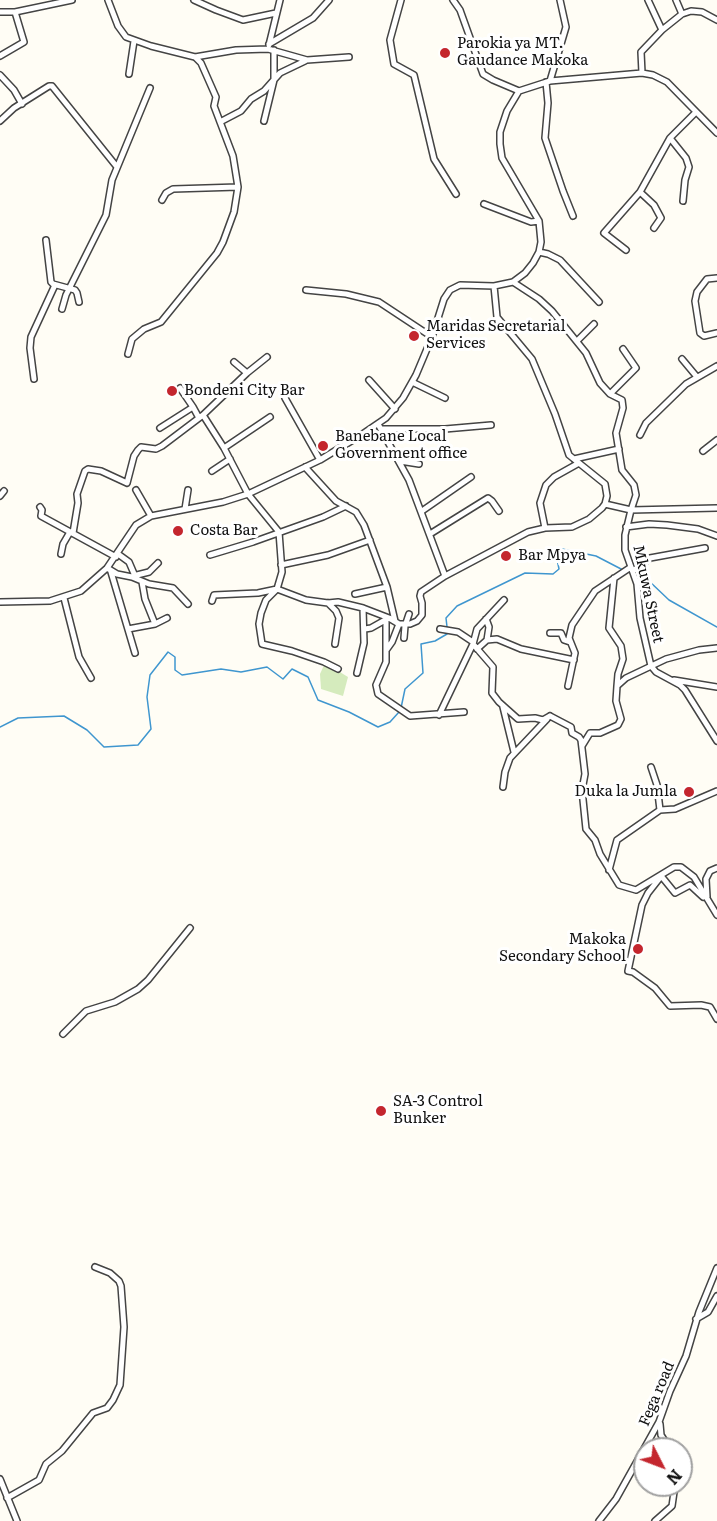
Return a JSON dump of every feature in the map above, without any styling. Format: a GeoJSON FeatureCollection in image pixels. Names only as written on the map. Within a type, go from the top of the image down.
{"type":"FeatureCollection","features":[{"type":"Feature","properties":{"kind":"street"},"geometry":{"type":"LineString","coordinates":[[0,12],[15,12],[35,4],[72,0]]}},
{"type":"Feature","properties":{"kind":"street"},"geometry":{"type":"LineString","coordinates":[[108,0],[118,26],[124,35],[134,41],[195,57],[236,50],[270,48],[307,60]]}},
{"type":"Feature","properties":{"kind":"street"},"geometry":{"type":"LineString","coordinates":[[195,0],[243,20],[276,12]]}},
{"type":"Feature","properties":{"kind":"street"},"geometry":{"type":"LineString","coordinates":[[264,121],[274,80],[270,48],[280,0]]}},
{"type":"Feature","properties":{"kind":"street"},"geometry":{"type":"LineString","coordinates":[[270,48],[313,18],[329,0]]}},
{"type":"Feature","properties":{"kind":"street"},"geometry":{"type":"LineString","coordinates":[[401,0],[390,40],[394,64],[414,75],[435,159],[456,194]]}},
{"type":"Feature","properties":{"kind":"street"},"geometry":{"type":"LineString","coordinates":[[453,0],[464,18],[483,74],[519,91]]}},
{"type":"Feature","properties":{"kind":"street"},"geometry":{"type":"LineString","coordinates":[[560,0],[566,27],[548,81],[545,138],[573,216]]}},
{"type":"Feature","properties":{"kind":"street"},"geometry":{"type":"LineString","coordinates":[[648,0],[662,30]]}},
{"type":"Feature","properties":{"kind":"street"},"geometry":{"type":"LineString","coordinates":[[676,0],[682,14]]}},
{"type":"Feature","properties":{"kind":"street"},"geometry":{"type":"LineString","coordinates":[[642,73],[641,52],[662,30],[682,14],[692,11],[702,12],[717,20]]}},
{"type":"Feature","properties":{"kind":"street"},"geometry":{"type":"LineString","coordinates":[[0,56],[20,46],[24,41],[15,12]]}},
{"type":"Feature","properties":{"kind":"street"},"geometry":{"type":"LineString","coordinates":[[129,74],[134,41]]}},
{"type":"Feature","properties":{"kind":"street"},"geometry":{"type":"LineString","coordinates":[[128,354],[132,339],[144,329],[161,322],[217,253],[234,212],[238,186],[234,163],[214,106],[216,97],[211,82],[201,63],[195,57]]}},
{"type":"Feature","properties":{"kind":"street"},"geometry":{"type":"LineString","coordinates":[[220,122],[238,114],[280,73],[307,60],[350,57]]}},
{"type":"Feature","properties":{"kind":"street"},"geometry":{"type":"LineString","coordinates":[[0,602],[50,601],[64,598],[87,587],[109,570],[136,525],[152,516],[223,502],[248,494],[320,460],[380,426],[395,409],[412,382],[432,337],[444,299],[450,290],[460,285],[494,286],[513,282],[525,273],[539,252],[541,242],[539,221],[502,158],[500,144],[500,132],[507,111],[519,91],[548,81],[642,73],[653,75],[667,82],[717,133]]}},
{"type":"Feature","properties":{"kind":"street"},"geometry":{"type":"LineString","coordinates":[[0,75],[14,90],[22,104]]}},
{"type":"Feature","properties":{"kind":"street"},"geometry":{"type":"LineString","coordinates":[[0,121],[14,108],[52,86],[117,167]]}},
{"type":"Feature","properties":{"kind":"street"},"geometry":{"type":"LineString","coordinates":[[62,309],[69,289],[106,214],[112,180],[150,88]]}},
{"type":"Feature","properties":{"kind":"street"},"geometry":{"type":"LineString","coordinates":[[626,250],[603,233],[640,192],[670,138],[695,113]]}},
{"type":"Feature","properties":{"kind":"street"},"geometry":{"type":"LineString","coordinates":[[670,138],[686,158],[689,167],[683,201]]}},
{"type":"Feature","properties":{"kind":"street"},"geometry":{"type":"LineString","coordinates":[[162,200],[166,193],[173,189],[238,186]]}},
{"type":"Feature","properties":{"kind":"street"},"geometry":{"type":"LineString","coordinates":[[640,192],[654,205],[662,218],[654,228]]}},
{"type":"Feature","properties":{"kind":"street"},"geometry":{"type":"LineString","coordinates":[[484,204],[531,222],[539,221]]}},
{"type":"Feature","properties":{"kind":"street"},"geometry":{"type":"LineString","coordinates":[[46,240],[50,279],[55,285],[78,293],[79,302]]}},
{"type":"Feature","properties":{"kind":"street"},"geometry":{"type":"LineString","coordinates":[[539,252],[560,260],[599,302]]}},
{"type":"Feature","properties":{"kind":"street"},"geometry":{"type":"LineString","coordinates":[[717,278],[707,279],[703,283],[697,292],[695,304],[700,333],[704,336],[717,333]]}},
{"type":"Feature","properties":{"kind":"street"},"geometry":{"type":"LineString","coordinates":[[513,282],[539,299],[577,341],[586,353],[600,384],[610,394],[619,398],[623,404],[616,430],[622,470],[636,489],[632,510]]}},
{"type":"Feature","properties":{"kind":"street"},"geometry":{"type":"LineString","coordinates":[[34,379],[30,348],[32,337],[55,285]]}},
{"type":"Feature","properties":{"kind":"street"},"geometry":{"type":"LineString","coordinates":[[212,601],[214,595],[258,593],[277,589],[306,600],[338,602],[363,608],[395,622],[414,623],[422,615],[421,592],[445,576],[528,532],[545,528],[572,527],[589,519],[606,504],[605,484],[573,459],[567,451],[555,414],[532,359],[497,317],[494,286]]}},
{"type":"Feature","properties":{"kind":"street"},"geometry":{"type":"LineString","coordinates":[[306,290],[346,294],[379,302],[432,337]]}},
{"type":"Feature","properties":{"kind":"street"},"geometry":{"type":"LineString","coordinates":[[577,341],[594,324]]}},
{"type":"Feature","properties":{"kind":"street"},"geometry":{"type":"LineString","coordinates":[[610,394],[636,368],[623,349]]}},
{"type":"Feature","properties":{"kind":"street"},"geometry":{"type":"LineString","coordinates":[[61,554],[63,544],[72,533],[78,503],[77,494],[85,471],[88,469],[101,471],[127,483],[134,456],[141,447],[156,449],[162,446],[201,417],[267,357]]}},
{"type":"Feature","properties":{"kind":"street"},"geometry":{"type":"LineString","coordinates":[[682,358],[697,377]]}},
{"type":"Feature","properties":{"kind":"street"},"geometry":{"type":"LineString","coordinates":[[234,362],[247,374]]}},
{"type":"Feature","properties":{"kind":"street"},"geometry":{"type":"LineString","coordinates":[[640,435],[646,423],[686,384],[717,366]]}},
{"type":"Feature","properties":{"kind":"street"},"geometry":{"type":"LineString","coordinates":[[369,380],[395,409]]}},
{"type":"Feature","properties":{"kind":"street"},"geometry":{"type":"LineString","coordinates":[[412,382],[445,398]]}},
{"type":"Feature","properties":{"kind":"street"},"geometry":{"type":"LineString","coordinates":[[180,388],[224,447],[248,494],[279,532],[282,572],[277,589],[266,600],[261,613],[262,644],[292,651],[338,669]]}},
{"type":"Feature","properties":{"kind":"street"},"geometry":{"type":"LineString","coordinates":[[285,398],[320,460]]}},
{"type":"Feature","properties":{"kind":"street"},"geometry":{"type":"LineString","coordinates":[[160,428],[193,407]]}},
{"type":"Feature","properties":{"kind":"street"},"geometry":{"type":"LineString","coordinates":[[224,447],[270,417]]}},
{"type":"Feature","properties":{"kind":"street"},"geometry":{"type":"LineString","coordinates":[[380,426],[446,429],[491,425]]}},
{"type":"Feature","properties":{"kind":"street"},"geometry":{"type":"LineString","coordinates":[[380,426],[400,461],[422,511],[445,576]]}},
{"type":"Feature","properties":{"kind":"street"},"geometry":{"type":"LineString","coordinates":[[703,451],[717,440]]}},
{"type":"Feature","properties":{"kind":"street"},"geometry":{"type":"LineString","coordinates":[[573,459],[619,449]]}},
{"type":"Feature","properties":{"kind":"street"},"geometry":{"type":"LineString","coordinates":[[212,471],[230,459]]}},
{"type":"Feature","properties":{"kind":"street"},"geometry":{"type":"LineString","coordinates":[[400,461],[419,464]]}},
{"type":"Feature","properties":{"kind":"street"},"geometry":{"type":"LineString","coordinates":[[545,528],[540,502],[546,485],[554,477],[579,464]]}},
{"type":"Feature","properties":{"kind":"street"},"geometry":{"type":"LineString","coordinates":[[305,466],[333,498],[356,512],[364,525],[387,586],[395,622],[404,638]]}},
{"type":"Feature","properties":{"kind":"street"},"geometry":{"type":"LineString","coordinates":[[422,511],[471,477]]}},
{"type":"Feature","properties":{"kind":"street"},"geometry":{"type":"LineString","coordinates":[[136,490],[152,516]]}},
{"type":"Feature","properties":{"kind":"street"},"geometry":{"type":"LineString","coordinates":[[185,509],[188,490]]}},
{"type":"Feature","properties":{"kind":"street"},"geometry":{"type":"LineString","coordinates":[[430,534],[488,498],[499,511]]}},
{"type":"Feature","properties":{"kind":"street"},"geometry":{"type":"LineString","coordinates":[[606,504],[632,510],[717,508]]}},
{"type":"Feature","properties":{"kind":"street"},"geometry":{"type":"LineString","coordinates":[[210,555],[323,517],[346,506]]}},
{"type":"Feature","properties":{"kind":"street"},"geometry":{"type":"LineString","coordinates":[[40,507],[42,510],[40,519],[129,562],[133,576]]}},
{"type":"Feature","properties":{"kind":"street","name":"Mkuwa Street"},"geometry":{"type":"LineString","coordinates":[[632,510],[626,527],[625,550],[637,585],[640,618],[651,666],[656,672],[685,690],[717,741]]}},
{"type":"Feature","properties":{"kind":"street"},"geometry":{"type":"LineString","coordinates":[[626,527],[650,524],[667,525],[698,529],[717,536]]}},
{"type":"Feature","properties":{"kind":"street"},"geometry":{"type":"LineString","coordinates":[[281,565],[327,555],[370,540]]}},
{"type":"Feature","properties":{"kind":"street"},"geometry":{"type":"LineString","coordinates":[[568,686],[575,653],[569,638],[572,625],[589,597],[614,578],[650,558],[705,548]]}},
{"type":"Feature","properties":{"kind":"street"},"geometry":{"type":"LineString","coordinates":[[133,576],[149,572],[158,563]]}},
{"type":"Feature","properties":{"kind":"street"},"geometry":{"type":"LineString","coordinates":[[109,570],[133,576],[142,582],[173,588],[188,604]]}},
{"type":"Feature","properties":{"kind":"street"},"geometry":{"type":"LineString","coordinates":[[109,570],[135,653]]}},
{"type":"Feature","properties":{"kind":"street"},"geometry":{"type":"LineString","coordinates":[[582,746],[590,734],[600,733],[618,725],[621,719],[616,701],[622,653],[621,646],[609,628],[614,578]]}},
{"type":"Feature","properties":{"kind":"street"},"geometry":{"type":"LineString","coordinates":[[142,582],[145,599],[155,624]]}},
{"type":"Feature","properties":{"kind":"street"},"geometry":{"type":"LineString","coordinates":[[354,594],[387,586]]}},
{"type":"Feature","properties":{"kind":"street"},"geometry":{"type":"LineString","coordinates":[[64,598],[80,657],[91,678]]}},
{"type":"Feature","properties":{"kind":"street"},"geometry":{"type":"LineString","coordinates":[[439,715],[475,645],[477,629],[504,600]]}},
{"type":"Feature","properties":{"kind":"street"},"geometry":{"type":"LineString","coordinates":[[328,603],[339,618],[335,644]]}},
{"type":"Feature","properties":{"kind":"street"},"geometry":{"type":"LineString","coordinates":[[357,673],[363,654],[365,629],[363,608]]}},
{"type":"Feature","properties":{"kind":"street"},"geometry":{"type":"LineString","coordinates":[[365,629],[395,622],[409,614]]}},
{"type":"Feature","properties":{"kind":"street"},"geometry":{"type":"LineString","coordinates":[[128,629],[155,624],[167,618]]}},
{"type":"Feature","properties":{"kind":"street"},"geometry":{"type":"LineString","coordinates":[[486,619],[489,627],[488,640]]}},
{"type":"Feature","properties":{"kind":"street"},"geometry":{"type":"LineString","coordinates":[[395,622],[386,650],[384,669],[376,685],[378,694],[410,716],[464,712]]}},
{"type":"Feature","properties":{"kind":"street"},"geometry":{"type":"LineString","coordinates":[[386,650],[392,642],[395,622]]}},
{"type":"Feature","properties":{"kind":"street"},"geometry":{"type":"LineString","coordinates":[[440,628],[458,632],[475,645],[493,668],[492,693],[518,719],[543,720],[550,716]]}},
{"type":"Feature","properties":{"kind":"street"},"geometry":{"type":"LineString","coordinates":[[550,633],[561,633],[564,640],[570,642]]}},
{"type":"Feature","properties":{"kind":"street"},"geometry":{"type":"LineString","coordinates":[[475,645],[497,639],[521,649],[574,660]]}},
{"type":"Feature","properties":{"kind":"street"},"geometry":{"type":"LineString","coordinates":[[617,686],[626,678],[666,659],[699,650],[717,648]]}},
{"type":"Feature","properties":{"kind":"street"},"geometry":{"type":"LineString","coordinates":[[672,680],[717,687]]}},
{"type":"Feature","properties":{"kind":"street"},"geometry":{"type":"LineString","coordinates":[[503,705],[514,752]]}},
{"type":"Feature","properties":{"kind":"street"},"geometry":{"type":"LineString","coordinates":[[550,716],[571,727],[572,733],[579,737],[585,774],[582,809],[586,829],[595,840],[619,885],[636,890],[675,867],[681,867],[694,877],[717,915]]}},
{"type":"Feature","properties":{"kind":"street"},"geometry":{"type":"LineString","coordinates":[[502,787],[505,772],[514,752],[533,736],[550,716]]}},
{"type":"Feature","properties":{"kind":"street"},"geometry":{"type":"LineString","coordinates":[[651,767],[657,785],[660,810]]}},
{"type":"Feature","properties":{"kind":"street"},"geometry":{"type":"LineString","coordinates":[[609,870],[617,840],[660,810],[675,809],[717,791]]}},
{"type":"Feature","properties":{"kind":"street"},"geometry":{"type":"LineString","coordinates":[[708,901],[706,879],[710,871],[717,868]]}},
{"type":"Feature","properties":{"kind":"street"},"geometry":{"type":"LineString","coordinates":[[687,870],[669,872],[655,882],[642,905],[628,971],[633,972],[655,988],[670,1006],[710,1007],[717,1019]]}},
{"type":"Feature","properties":{"kind":"street"},"geometry":{"type":"LineString","coordinates":[[662,877],[675,893],[690,885],[708,901]]}},
{"type":"Feature","properties":{"kind":"street"},"geometry":{"type":"LineString","coordinates":[[63,1034],[86,1011],[115,1002],[143,985],[190,928]]}},
{"type":"Feature","properties":{"kind":"street"},"geometry":{"type":"LineString","coordinates":[[8,1498],[39,1480],[46,1464],[62,1451],[88,1417],[107,1408],[120,1385],[124,1327],[121,1286],[111,1273],[95,1267]]}},
{"type":"Feature","properties":{"kind":"street","name":"Fega road"},"geometry":{"type":"LineString","coordinates":[[599,1521],[615,1499],[659,1422],[686,1356],[696,1319],[717,1268]]}},
{"type":"Feature","properties":{"kind":"street"},"geometry":{"type":"LineString","coordinates":[[696,1319],[708,1312],[717,1296]]}},
{"type":"Feature","properties":{"kind":"street"},"geometry":{"type":"LineString","coordinates":[[659,1422],[662,1437]]}},
{"type":"Feature","properties":{"kind":"street"},"geometry":{"type":"LineString","coordinates":[[0,1479],[17,1521]]}},
{"type":"Feature","properties":{"kind":"street"},"geometry":{"type":"LineString","coordinates":[[656,1521],[672,1506],[673,1497]]}},
{"type":"Feature","properties":{"kind":"green space"},"geometry":{"type":"Polygon","coordinates":[[[325,663],[348,677],[343,696],[321,689],[320,674],[325,663]]]}},
{"type":"Feature","properties":{"kind":"waterway"},"geometry":{"type":"LineString","coordinates":[[447,627],[446,618],[457,606],[525,573],[553,574],[559,569],[556,554],[562,549],[596,556],[623,570]]}},
{"type":"Feature","properties":{"kind":"waterway"},"geometry":{"type":"LineString","coordinates":[[638,578],[649,581],[669,600],[717,627]]}},
{"type":"Feature","properties":{"kind":"waterway"},"geometry":{"type":"LineString","coordinates":[[401,708],[405,689],[423,673],[421,644],[435,641],[447,632]]}},
{"type":"Feature","properties":{"kind":"waterway"},"geometry":{"type":"LineString","coordinates":[[0,727],[18,718],[64,716],[87,730],[104,747],[138,745],[151,729],[147,697],[150,675],[168,652],[175,657],[175,670],[182,675],[221,669],[241,672],[267,667],[283,679],[292,669],[308,677],[318,700],[378,727],[390,722],[399,712]]}},
{"type":"Feature","properties":{"kind":"place","name":"Parokia ya MT. Gaudance Makoka"},"geometry":{"type":"Point","coordinates":[445,53]}},
{"type":"Feature","properties":{"kind":"place","name":"Maridas Secretarial Services"},"geometry":{"type":"Point","coordinates":[414,336]}},
{"type":"Feature","properties":{"kind":"place","name":"Bondeni City Bar"},"geometry":{"type":"Point","coordinates":[172,391]}},
{"type":"Feature","properties":{"kind":"place","name":"Banebane Local Government office"},"geometry":{"type":"Point","coordinates":[323,446]}},
{"type":"Feature","properties":{"kind":"place","name":"Costa Bar"},"geometry":{"type":"Point","coordinates":[178,531]}},
{"type":"Feature","properties":{"kind":"place","name":"Bar Mpya"},"geometry":{"type":"Point","coordinates":[506,556]}},
{"type":"Feature","properties":{"kind":"place","name":"Duka la Jumla"},"geometry":{"type":"Point","coordinates":[689,792]}},
{"type":"Feature","properties":{"kind":"place","name":"Makoka Secondary School"},"geometry":{"type":"Point","coordinates":[638,949]}},
{"type":"Feature","properties":{"kind":"place","name":"SA-3 Control Bunker"},"geometry":{"type":"Point","coordinates":[381,1111]}}]}
